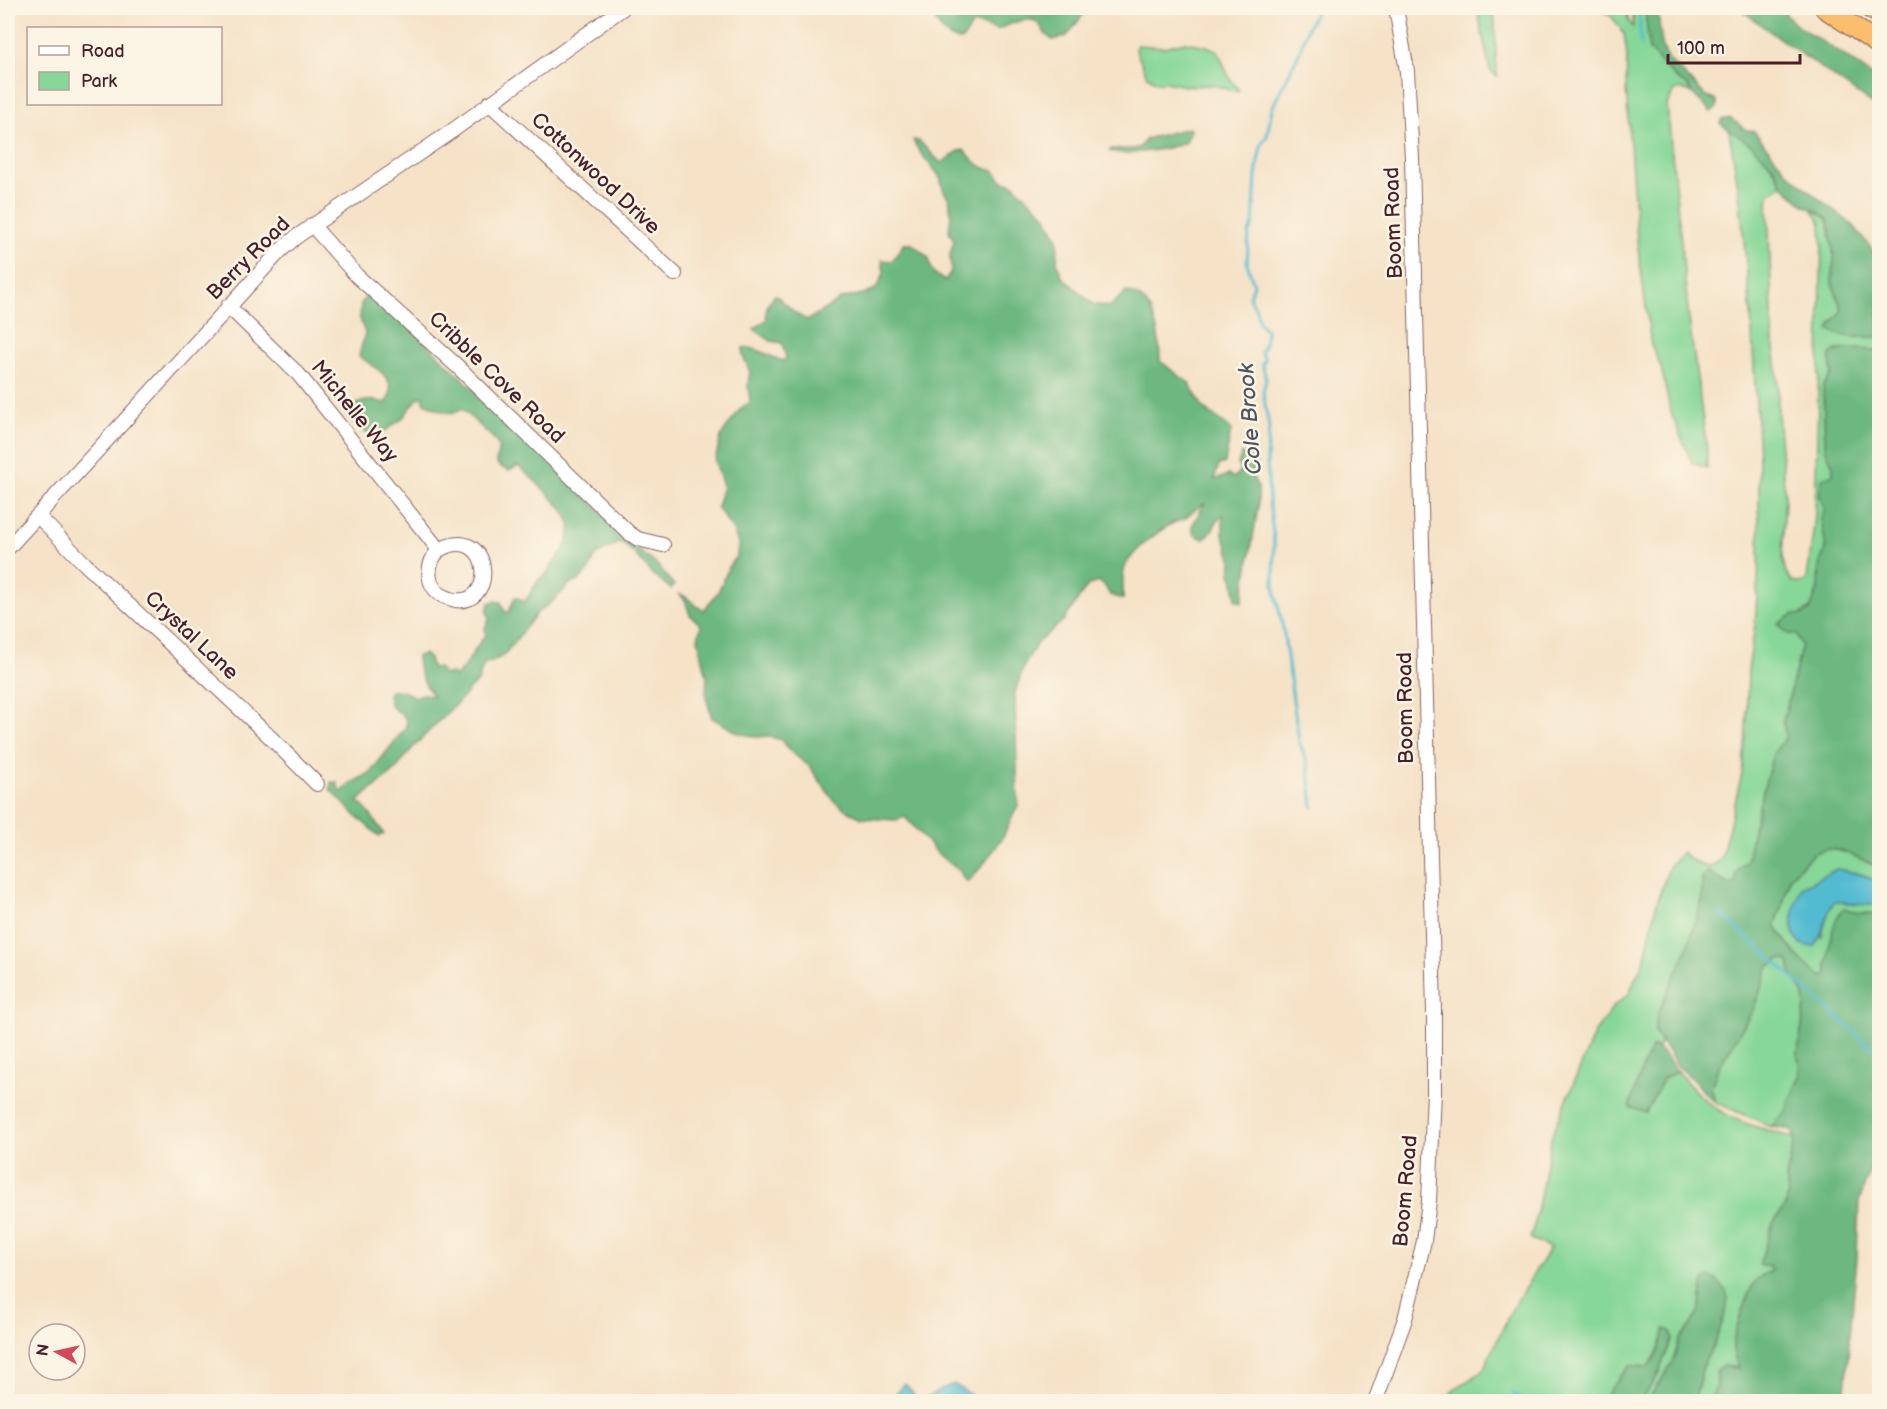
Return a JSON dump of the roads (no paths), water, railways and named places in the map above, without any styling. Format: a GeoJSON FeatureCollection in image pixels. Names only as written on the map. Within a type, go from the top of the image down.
{"type":"FeatureCollection","features":[{"type":"Feature","properties":{"kind":"highway"},"geometry":{"type":"LineString","coordinates":[[1825,8],[1880,45]]}},
{"type":"Feature","properties":{"kind":"highway"},"geometry":{"type":"LineString","coordinates":[[1870,8],[1880,14]]}},
{"type":"Feature","properties":{"kind":"street","name":"Berry Road"},"geometry":{"type":"LineString","coordinates":[[8,548],[280,251],[312,225],[623,8]]}},
{"type":"Feature","properties":{"kind":"street","name":"Boom Road"},"geometry":{"type":"LineString","coordinates":[[1375,1401],[1405,1319],[1424,1241],[1429,1201],[1434,1059],[1412,158],[1407,71],[1396,8]]}},
{"type":"Feature","properties":{"kind":"street","name":"Cottonwood Drive"},"geometry":{"type":"LineString","coordinates":[[489,103],[675,274]]}},
{"type":"Feature","properties":{"kind":"street","name":"Cribble Cove Road"},"geometry":{"type":"LineString","coordinates":[[312,225],[357,276],[457,366],[629,532],[638,539],[663,546]]}},
{"type":"Feature","properties":{"kind":"street","name":"Michelle Way"},"geometry":{"type":"LineString","coordinates":[[228,306],[299,375],[439,550]]}},
{"type":"Feature","properties":{"kind":"street","name":"Crystal Lane"},"geometry":{"type":"LineString","coordinates":[[38,516],[93,571],[270,736],[317,784]]}},
{"type":"Feature","properties":{"kind":"street"},"geometry":{"type":"LineString","coordinates":[[457,544],[466,545],[475,550],[484,566],[484,576],[476,593],[459,600],[442,596],[435,590],[430,582],[429,564],[439,550],[448,545],[457,544]]}},
{"type":"Feature","properties":{"kind":"water"},"geometry":{"type":"Polygon","coordinates":[[[1837,869],[1860,874],[1879,882],[1879,904],[1834,902],[1814,947],[1804,945],[1797,940],[1792,924],[1801,887],[1837,869]]]}},
{"type":"Feature","properties":{"kind":"water"},"geometry":{"type":"Polygon","coordinates":[[[903,1384],[917,1398],[922,1398],[954,1384],[980,1401],[891,1401],[903,1384]]]}},
{"type":"Feature","properties":{"kind":"waterway","name":"Cole Brook"},"geometry":{"type":"LineString","coordinates":[[1313,807],[1308,764],[1299,742],[1283,628],[1274,586],[1274,540],[1267,458],[1269,427],[1263,393],[1266,379],[1262,364],[1265,360],[1261,352],[1265,344],[1266,330],[1259,322],[1256,309],[1249,297],[1254,285],[1247,263],[1260,151],[1267,136],[1272,108],[1300,51],[1317,8]]}},
{"type":"Feature","properties":{"kind":"waterway"},"geometry":{"type":"LineString","coordinates":[[1639,8],[1641,44]]}},
{"type":"Feature","properties":{"kind":"waterway"},"geometry":{"type":"LineString","coordinates":[[1720,913],[1880,1055]]}},
{"type":"Feature","properties":{"kind":"waterway"},"geometry":{"type":"LineString","coordinates":[[1513,1393],[1525,1402]]}}]}
